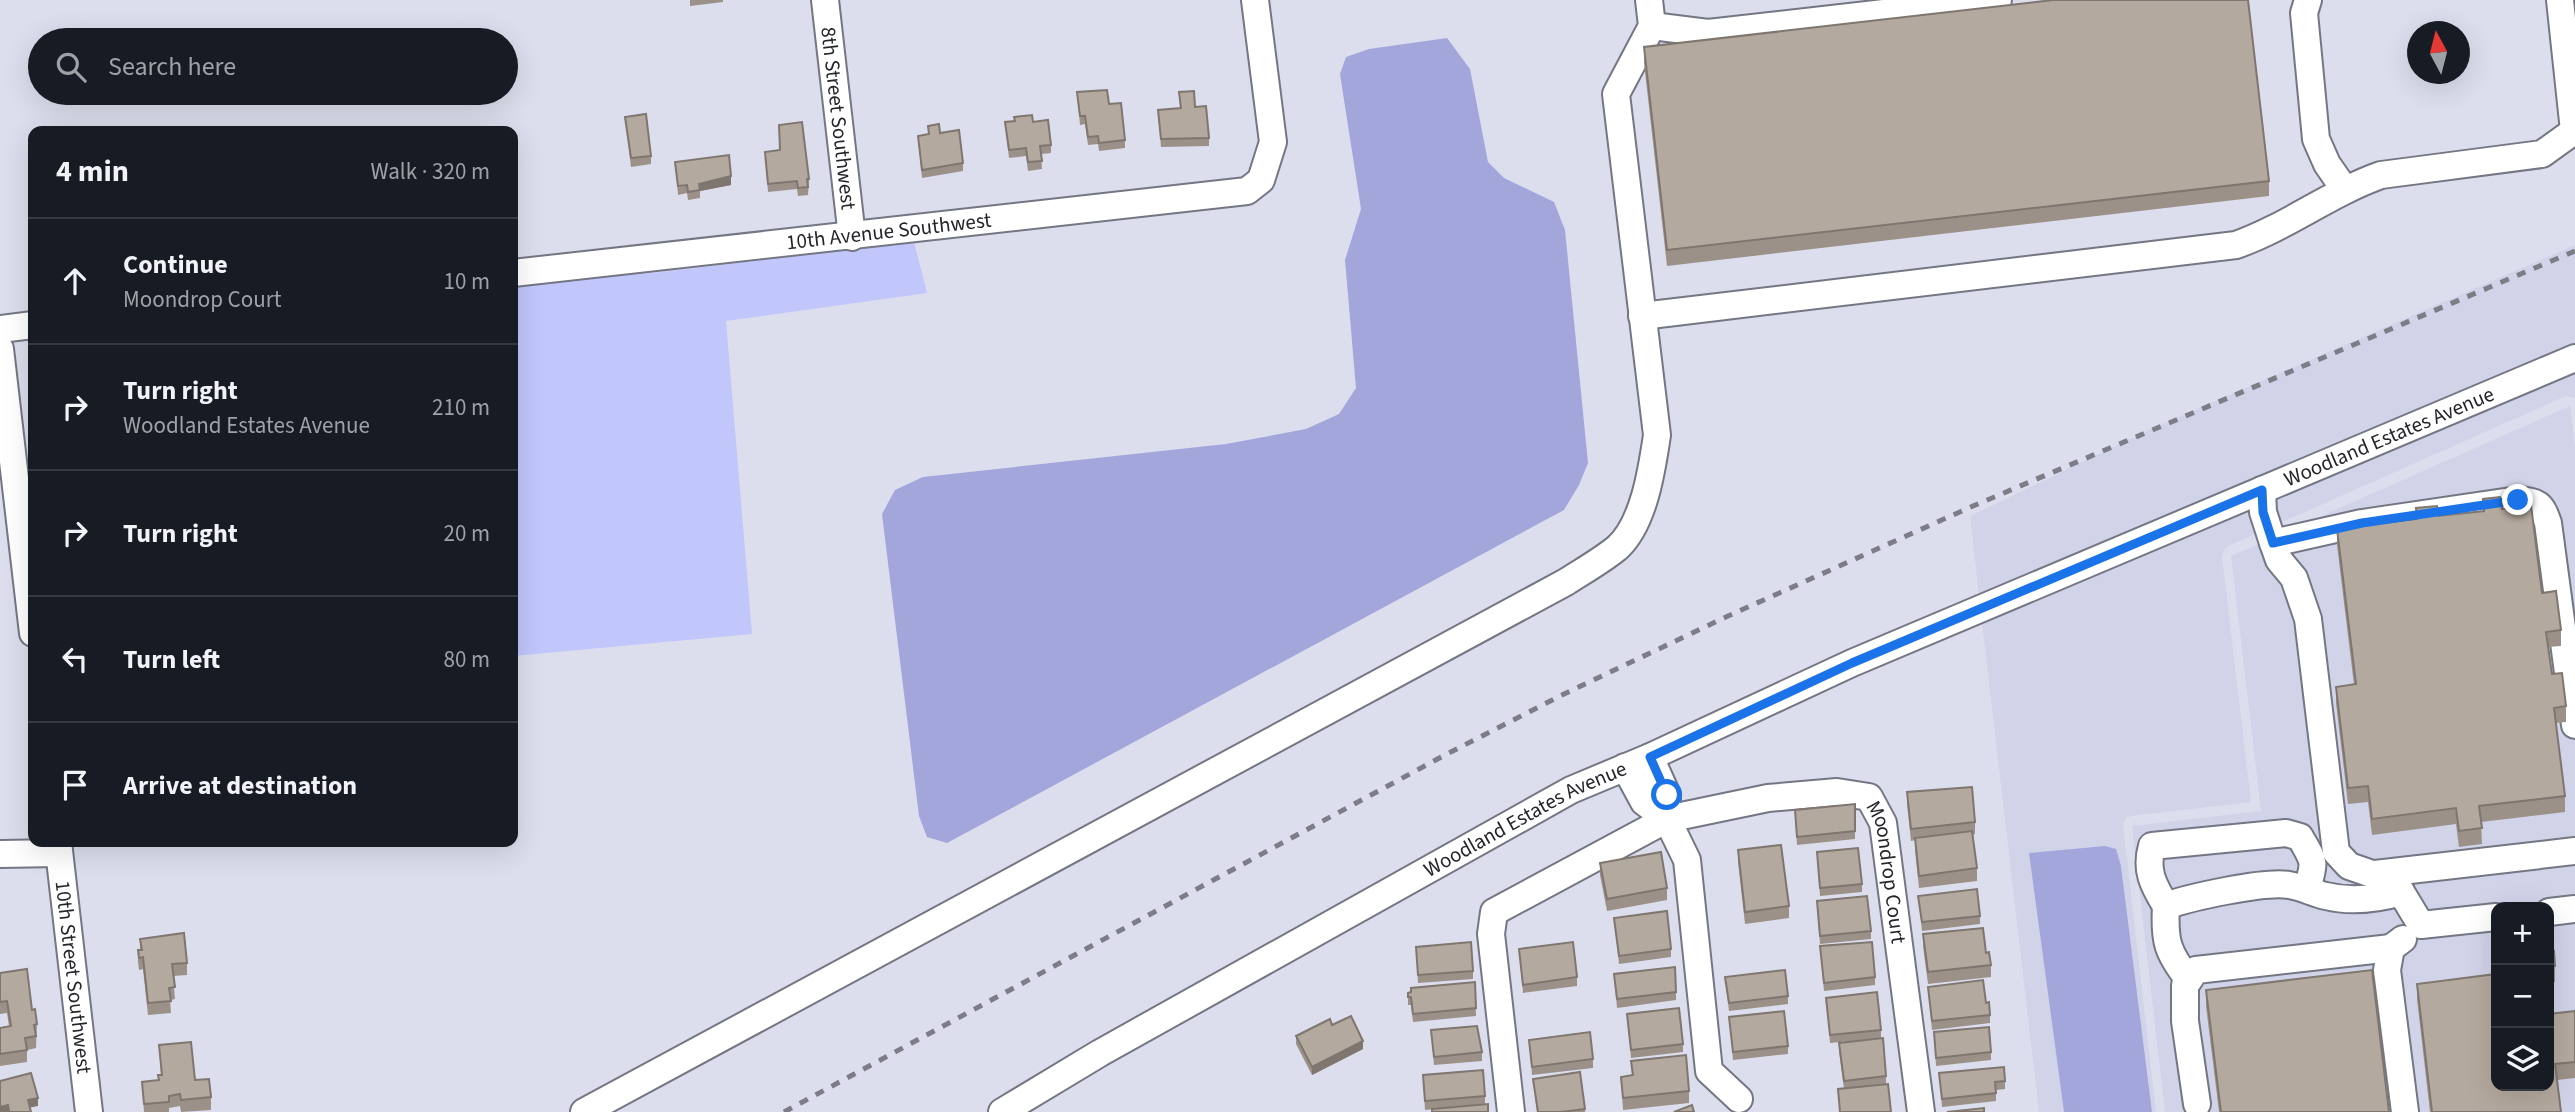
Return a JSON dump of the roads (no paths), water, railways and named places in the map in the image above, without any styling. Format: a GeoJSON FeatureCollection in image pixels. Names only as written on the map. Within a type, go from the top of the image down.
{"type":"FeatureCollection","features":[{"type":"Feature","properties":{"kind":"street","name":"8th Street Southwest"},"geometry":{"type":"LineString","coordinates":[[825,0],[852,237]]}},
{"type":"Feature","properties":{"kind":"street","name":"10th Avenue Southwest"},"geometry":{"type":"LineString","coordinates":[[518,273],[1247,191],[1261,180],[1273,142],[1255,0]]}},
{"type":"Feature","properties":{"kind":"street"},"geometry":{"type":"LineString","coordinates":[[584,1112],[1566,582],[1619,547],[1637,518],[1648,486],[1657,435],[1616,94],[1651,13],[1708,33],[1998,0]]}},
{"type":"Feature","properties":{"kind":"street"},"geometry":{"type":"LineString","coordinates":[[2308,0],[2304,13],[2316,139],[2327,164],[2345,190]]}},
{"type":"Feature","properties":{"kind":"street"},"geometry":{"type":"LineString","coordinates":[[1642,316],[2236,245],[2264,235],[2345,190],[2381,175],[2542,154],[2574,131],[2560,0]]}},
{"type":"Feature","properties":{"kind":"street"},"geometry":{"type":"LineString","coordinates":[[0,329],[28,326]]}},
{"type":"Feature","properties":{"kind":"street"},"geometry":{"type":"LineString","coordinates":[[0,349],[28,590]]}},
{"type":"Feature","properties":{"kind":"street","name":"Woodland Estates Avenue"},"geometry":{"type":"LineString","coordinates":[[1002,1112],[1100,1053],[1559,797],[1852,663],[2575,358]]}},
{"type":"Feature","properties":{"kind":"street"},"geometry":{"type":"LineString","coordinates":[[2262,490],[2263,512],[2279,560],[2294,578],[2308,619],[2336,852],[2349,866],[2396,882],[2421,925]]}},
{"type":"Feature","properties":{"kind":"street"},"geometry":{"type":"LineString","coordinates":[[2273,543],[2362,523],[2518,500],[2535,502],[2543,509],[2548,523],[2575,725]]}},
{"type":"Feature","properties":{"kind":"street"},"geometry":{"type":"LineString","coordinates":[[1650,757],[1667,795],[1667,819],[1687,860],[1709,1071],[1739,1099]]}},
{"type":"Feature","properties":{"kind":"street"},"geometry":{"type":"LineString","coordinates":[[1625,767],[1644,802],[1667,819]]}},
{"type":"Feature","properties":{"kind":"street","name":"Moondrop Court"},"geometry":{"type":"LineString","coordinates":[[1511,1112],[1491,934],[1494,912],[1667,819],[1768,798],[1837,792],[1869,797],[1883,823],[1921,1112]]}},
{"type":"Feature","properties":{"kind":"street"},"geometry":{"type":"LineString","coordinates":[[2189,980],[2177,965],[2165,940],[2166,906],[2155,889],[2147,862],[2152,846],[2286,833],[2300,836],[2313,856],[2314,867],[2307,889]]}},
{"type":"Feature","properties":{"kind":"street"},"geometry":{"type":"LineString","coordinates":[[0,854],[58,848]]}},
{"type":"Feature","properties":{"kind":"street","name":"10th Street Southwest"},"geometry":{"type":"LineString","coordinates":[[58,848],[89,1112]]}},
{"type":"Feature","properties":{"kind":"street"},"geometry":{"type":"LineString","coordinates":[[2375,874],[2575,850]]}},
{"type":"Feature","properties":{"kind":"street"},"geometry":{"type":"LineString","coordinates":[[2166,906],[2245,889],[2286,884],[2326,896],[2343,898],[2371,899],[2401,892]]}},
{"type":"Feature","properties":{"kind":"street"},"geometry":{"type":"LineString","coordinates":[[2554,911],[2575,909]]}},
{"type":"Feature","properties":{"kind":"street"},"geometry":{"type":"LineString","coordinates":[[2197,1104],[2185,1021],[2185,985],[2196,970],[2390,948],[2421,925],[2491,918]]}},
{"type":"Feature","properties":{"kind":"street"},"geometry":{"type":"LineString","coordinates":[[2390,948],[2387,970],[2405,1112]]}},
{"type":"Feature","properties":{"kind":"railway"},"geometry":{"type":"LineString","coordinates":[[784,1112],[1445,755],[1564,694],[1728,616],[1973,506],[2575,251]]}}]}
